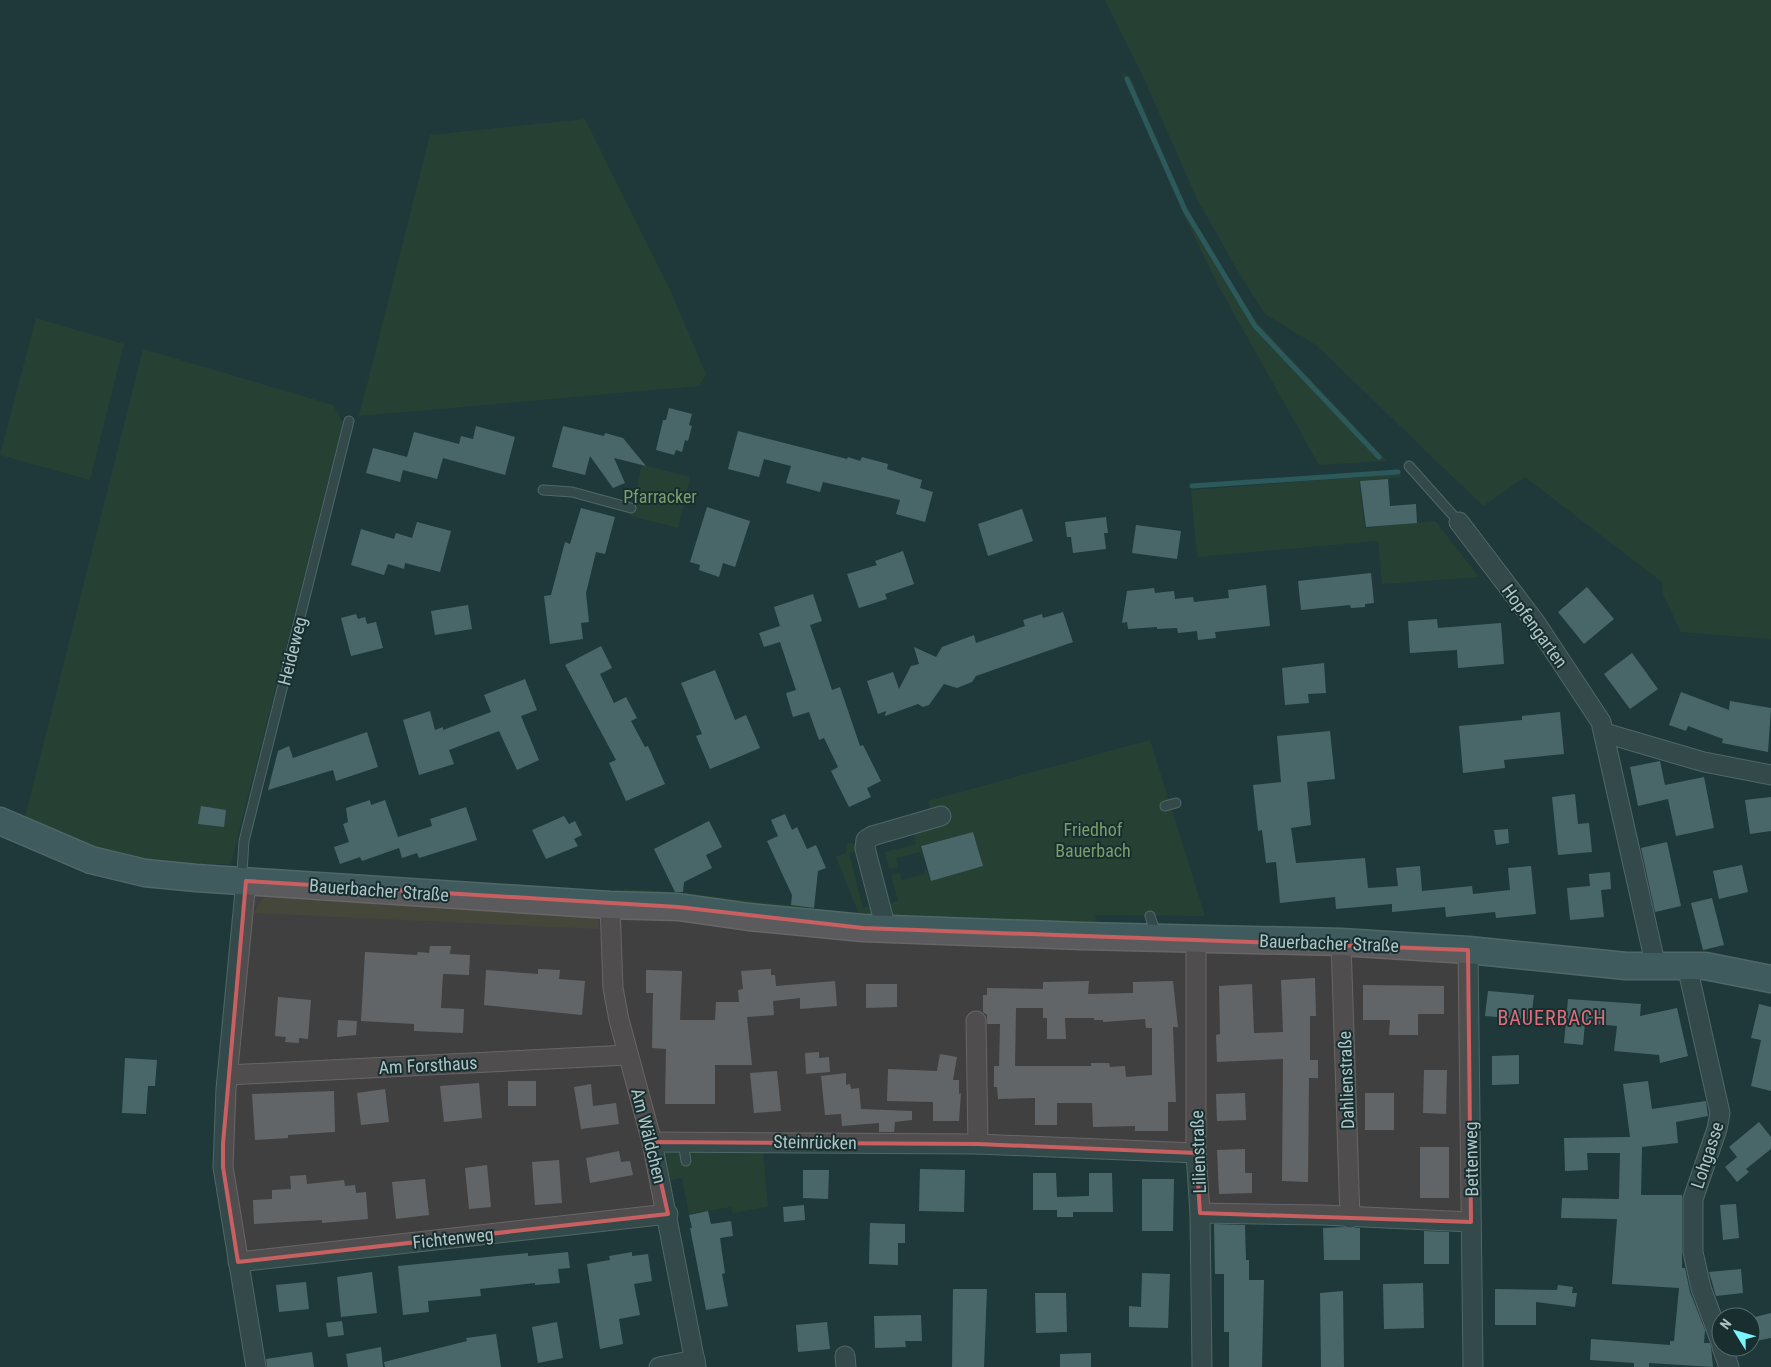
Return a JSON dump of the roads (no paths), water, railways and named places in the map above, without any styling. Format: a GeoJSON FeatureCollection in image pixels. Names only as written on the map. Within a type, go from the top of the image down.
{"type":"FeatureCollection","features":[{"type":"Feature","properties":{"kind":"street","name":"Hopfengarten"},"geometry":{"type":"LineString","coordinates":[[1459,522],[1535,622],[1596,712],[1605,733],[1614,786],[1656,967]]}},
{"type":"Feature","properties":{"kind":"street"},"geometry":{"type":"LineString","coordinates":[[1605,733],[1704,762],[1771,775]]}},
{"type":"Feature","properties":{"kind":"street"},"geometry":{"type":"LineString","coordinates":[[886,929],[865,848],[866,840],[872,836],[942,816]]}},
{"type":"Feature","properties":{"kind":"street","name":"Bauerbacher Straße"},"geometry":{"type":"LineString","coordinates":[[0,821],[91,860],[145,873],[611,905],[678,907],[733,915],[886,929],[1154,927],[1196,938],[1342,942],[1468,950],[1608,965],[1656,967],[1705,966],[1771,979]]}},
{"type":"Feature","properties":{"kind":"street"},"geometry":{"type":"LineString","coordinates":[[246,881],[228,1075],[223,1167],[256,1367]]}},
{"type":"Feature","properties":{"kind":"street","name":"Am Wäldchen"},"geometry":{"type":"LineString","coordinates":[[611,905],[613,988],[668,1214],[696,1364]]}},
{"type":"Feature","properties":{"kind":"street","name":"Lilienstraße"},"geometry":{"type":"LineString","coordinates":[[1196,938],[1196,1153],[1200,1213],[1202,1367]]}},
{"type":"Feature","properties":{"kind":"street","name":"Dahlienstraße"},"geometry":{"type":"LineString","coordinates":[[1342,942],[1350,1218]]}},
{"type":"Feature","properties":{"kind":"street","name":"Bettenweg"},"geometry":{"type":"LineString","coordinates":[[1468,950],[1473,1367]]}},
{"type":"Feature","properties":{"kind":"street","name":"Lohgasse"},"geometry":{"type":"LineString","coordinates":[[1687,966],[1720,1113],[1717,1130],[1693,1199],[1693,1252],[1701,1288],[1711,1315]]}},
{"type":"Feature","properties":{"kind":"street"},"geometry":{"type":"LineString","coordinates":[[976,1021],[978,1144]]}},
{"type":"Feature","properties":{"kind":"street","name":"Am Forsthaus"},"geometry":{"type":"LineString","coordinates":[[228,1075],[628,1054]]}},
{"type":"Feature","properties":{"kind":"street","name":"Steinrücken"},"geometry":{"type":"LineString","coordinates":[[652,1142],[978,1144],[1196,1153]]}},
{"type":"Feature","properties":{"kind":"street"},"geometry":{"type":"LineString","coordinates":[[1200,1213],[1322,1215],[1350,1218],[1471,1222]]}},
{"type":"Feature","properties":{"kind":"street","name":"Fichtenweg"},"geometry":{"type":"LineString","coordinates":[[238,1262],[668,1214]]}},
{"type":"Feature","properties":{"kind":"street"},"geometry":{"type":"LineString","coordinates":[[659,1367],[696,1364]]}},
{"type":"Feature","properties":{"kind":"lane","name":"Heideweg"},"geometry":{"type":"LineString","coordinates":[[246,881],[242,872],[244,841],[350,421]]}},
{"type":"Feature","properties":{"kind":"lane"},"geometry":{"type":"LineString","coordinates":[[1409,466],[1459,522]]}},
{"type":"Feature","properties":{"kind":"lane"},"geometry":{"type":"LineString","coordinates":[[543,490],[572,492],[631,508]]}},
{"type":"Feature","properties":{"kind":"lane"},"geometry":{"type":"LineString","coordinates":[[1165,806],[1176,803]]}},
{"type":"Feature","properties":{"kind":"lane"},"geometry":{"type":"LineString","coordinates":[[683,1142],[686,1161]]}},
{"type":"Feature","properties":{"kind":"waterway"},"geometry":{"type":"LineString","coordinates":[[1127,79],[1185,210],[1255,326],[1379,457]]}},
{"type":"Feature","properties":{"kind":"waterway"},"geometry":{"type":"LineString","coordinates":[[1192,486],[1398,472]]}},
{"type":"Feature","properties":{"kind":"district","name":"BAUERBACH"},"geometry":{"type":"Point","coordinates":[1552,1018]}},
{"type":"Feature","properties":{"kind":"park label","name":"Pfarracker"},"geometry":{"type":"Point","coordinates":[660,496]}},
{"type":"Feature","properties":{"kind":"park label","name":"Friedhof Bauerbach"},"geometry":{"type":"Point","coordinates":[1093,840]}}]}
